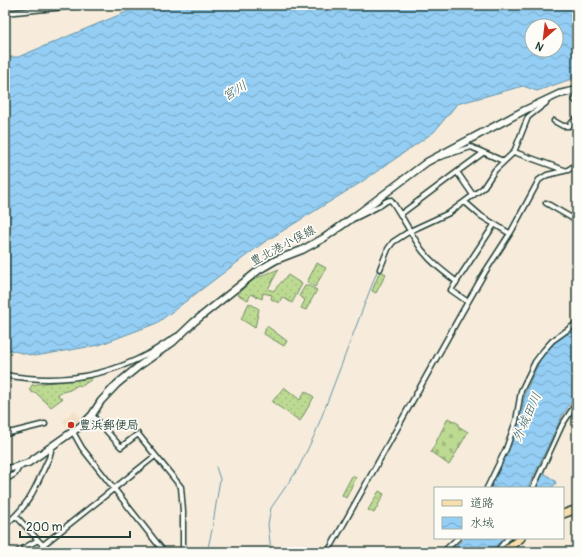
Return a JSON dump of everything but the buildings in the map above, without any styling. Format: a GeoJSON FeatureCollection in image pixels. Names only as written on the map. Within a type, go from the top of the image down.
{"type":"FeatureCollection","features":[{"type":"Feature","properties":{"kind":"main road","name":"豊北港小俣線"},"geometry":{"type":"LineString","coordinates":[[5,470],[19,467],[28,463],[73,432],[92,415],[101,401],[117,384],[173,342],[194,322],[259,270],[276,260],[302,250],[325,237],[428,162],[514,116],[559,94],[577,90]]}},
{"type":"Feature","properties":{"kind":"main road"},"geometry":{"type":"LineString","coordinates":[[564,514],[577,509]]}},
{"type":"Feature","properties":{"kind":"main road"},"geometry":{"type":"LineString","coordinates":[[503,552],[520,539]]}},
{"type":"Feature","properties":{"kind":"street"},"geometry":{"type":"LineString","coordinates":[[5,13],[85,5]]}},
{"type":"Feature","properties":{"kind":"street"},"geometry":{"type":"LineString","coordinates":[[380,268],[391,244],[410,230],[441,217],[465,202],[483,188],[495,170],[514,152],[528,117],[551,98]]}},
{"type":"Feature","properties":{"kind":"street"},"geometry":{"type":"LineString","coordinates":[[554,121],[563,126],[569,126],[577,117]]}},
{"type":"Feature","properties":{"kind":"street"},"geometry":{"type":"LineString","coordinates":[[428,162],[471,147],[503,162]]}},
{"type":"Feature","properties":{"kind":"street"},"geometry":{"type":"LineString","coordinates":[[514,152],[564,170]]}},
{"type":"Feature","properties":{"kind":"street"},"geometry":{"type":"LineString","coordinates":[[401,214],[483,153]]}},
{"type":"Feature","properties":{"kind":"street"},"geometry":{"type":"LineString","coordinates":[[328,552],[468,302],[539,180],[542,177],[568,170],[577,164]]}},
{"type":"Feature","properties":{"kind":"street"},"geometry":{"type":"LineString","coordinates":[[457,172],[473,195]]}},
{"type":"Feature","properties":{"kind":"street"},"geometry":{"type":"LineString","coordinates":[[351,219],[391,200],[427,256],[436,266],[457,282]]}},
{"type":"Feature","properties":{"kind":"street"},"geometry":{"type":"LineString","coordinates":[[465,202],[481,216],[509,233]]}},
{"type":"Feature","properties":{"kind":"street"},"geometry":{"type":"LineString","coordinates":[[546,203],[577,221]]}},
{"type":"Feature","properties":{"kind":"street"},"geometry":{"type":"LineString","coordinates":[[468,302],[451,290],[494,225]]}},
{"type":"Feature","properties":{"kind":"street"},"geometry":{"type":"LineString","coordinates":[[487,487],[506,449],[516,421],[522,391],[535,362],[552,342],[577,323]]}},
{"type":"Feature","properties":{"kind":"street"},"geometry":{"type":"LineString","coordinates":[[5,375],[30,379],[53,380],[97,374],[118,368],[148,354],[182,333]]}},
{"type":"Feature","properties":{"kind":"street"},"geometry":{"type":"LineString","coordinates":[[533,487],[562,425],[577,402]]}},
{"type":"Feature","properties":{"kind":"street"},"geometry":{"type":"LineString","coordinates":[[92,415],[121,446],[138,434],[181,488],[183,511],[183,552]]}},
{"type":"Feature","properties":{"kind":"street"},"geometry":{"type":"LineString","coordinates":[[5,434],[45,424]]}},
{"type":"Feature","properties":{"kind":"street"},"geometry":{"type":"LineString","coordinates":[[73,432],[82,448],[164,552]]}},
{"type":"Feature","properties":{"kind":"street"},"geometry":{"type":"LineString","coordinates":[[5,525],[16,516],[29,500],[51,448]]}},
{"type":"Feature","properties":{"kind":"street"},"geometry":{"type":"LineString","coordinates":[[43,546],[155,456]]}},
{"type":"Feature","properties":{"kind":"street"},"geometry":{"type":"LineString","coordinates":[[5,480],[15,474],[19,467]]}},
{"type":"Feature","properties":{"kind":"street"},"geometry":{"type":"LineString","coordinates":[[16,516],[49,552]]}},
{"type":"Feature","properties":{"kind":"street"},"geometry":{"type":"LineString","coordinates":[[444,552],[457,539]]}},
{"type":"Feature","properties":{"kind":"street"},"geometry":{"type":"LineString","coordinates":[[496,552],[507,539]]}},
{"type":"Feature","properties":{"kind":"street"},"geometry":{"type":"LineString","coordinates":[[17,552],[38,540]]}},
{"type":"Feature","properties":{"kind":"shaded area"},"geometry":{"type":"Polygon","coordinates":[[[75,410],[83,422],[71,432],[62,421],[75,410]]]}},
{"type":"Feature","properties":{"kind":"green space"},"geometry":{"type":"Polygon","coordinates":[[[317,263],[326,268],[315,287],[307,282],[317,263]]]}},
{"type":"Feature","properties":{"kind":"green space"},"geometry":{"type":"Polygon","coordinates":[[[279,269],[268,289],[273,291],[288,275],[302,284],[292,303],[282,297],[279,303],[271,299],[272,295],[263,293],[262,299],[251,294],[248,300],[238,295],[247,284],[261,276],[279,269]]]}},
{"type":"Feature","properties":{"kind":"green space"},"geometry":{"type":"Polygon","coordinates":[[[380,271],[386,274],[376,293],[372,291],[380,271]]]}},
{"type":"Feature","properties":{"kind":"green space"},"geometry":{"type":"Polygon","coordinates":[[[305,286],[309,286],[317,290],[306,310],[301,308],[305,300],[299,296],[305,286]]]}},
{"type":"Feature","properties":{"kind":"green space"},"geometry":{"type":"Polygon","coordinates":[[[249,303],[259,309],[255,328],[241,319],[249,303]]]}},
{"type":"Feature","properties":{"kind":"green space"},"geometry":{"type":"Polygon","coordinates":[[[267,326],[287,341],[284,346],[264,334],[267,326]]]}},
{"type":"Feature","properties":{"kind":"green space"},"geometry":{"type":"Polygon","coordinates":[[[92,377],[92,379],[82,386],[78,385],[70,390],[59,393],[58,396],[62,399],[51,407],[35,392],[33,393],[29,390],[32,385],[92,377]]]}},
{"type":"Feature","properties":{"kind":"green space"},"geometry":{"type":"Polygon","coordinates":[[[284,387],[300,400],[305,391],[314,397],[300,421],[272,402],[284,387]]]}},
{"type":"Feature","properties":{"kind":"green space"},"geometry":{"type":"Polygon","coordinates":[[[448,418],[459,424],[458,426],[468,432],[449,465],[431,452],[448,418]]]}},
{"type":"Feature","properties":{"kind":"green space"},"geometry":{"type":"Polygon","coordinates":[[[352,476],[356,478],[346,498],[342,495],[352,476]]]}},
{"type":"Feature","properties":{"kind":"green space"},"geometry":{"type":"Polygon","coordinates":[[[379,491],[384,494],[374,513],[368,510],[379,491]]]}},
{"type":"Feature","properties":{"kind":"water","name":"宮川"},"geometry":{"type":"Polygon","coordinates":[[[143,5],[577,5],[577,77],[537,91],[523,86],[457,104],[434,132],[360,183],[263,243],[157,323],[99,345],[35,356],[5,349],[5,57],[18,57],[143,5]]]}},
{"type":"Feature","properties":{"kind":"water","name":"外城田川"},"geometry":{"type":"Polygon","coordinates":[[[577,327],[577,393],[562,416],[528,487],[490,487],[520,422],[525,393],[540,360],[554,343],[577,327]]]}},
{"type":"Feature","properties":{"kind":"water"},"geometry":{"type":"Polygon","coordinates":[[[543,472],[556,483],[553,487],[536,487],[543,472]]]}},
{"type":"Feature","properties":{"kind":"water"},"geometry":{"type":"Polygon","coordinates":[[[464,539],[504,539],[492,552],[448,552],[464,539]]]}},
{"type":"Feature","properties":{"kind":"waterway"},"geometry":{"type":"LineString","coordinates":[[271,552],[268,524],[271,508],[298,469],[315,434],[386,248]]}},
{"type":"Feature","properties":{"kind":"waterway"},"geometry":{"type":"LineString","coordinates":[[207,552],[220,479],[216,467]]}},
{"type":"Feature","properties":{"kind":"place","name":"豊浜郵便局"},"geometry":{"type":"Point","coordinates":[71,425]}}]}
